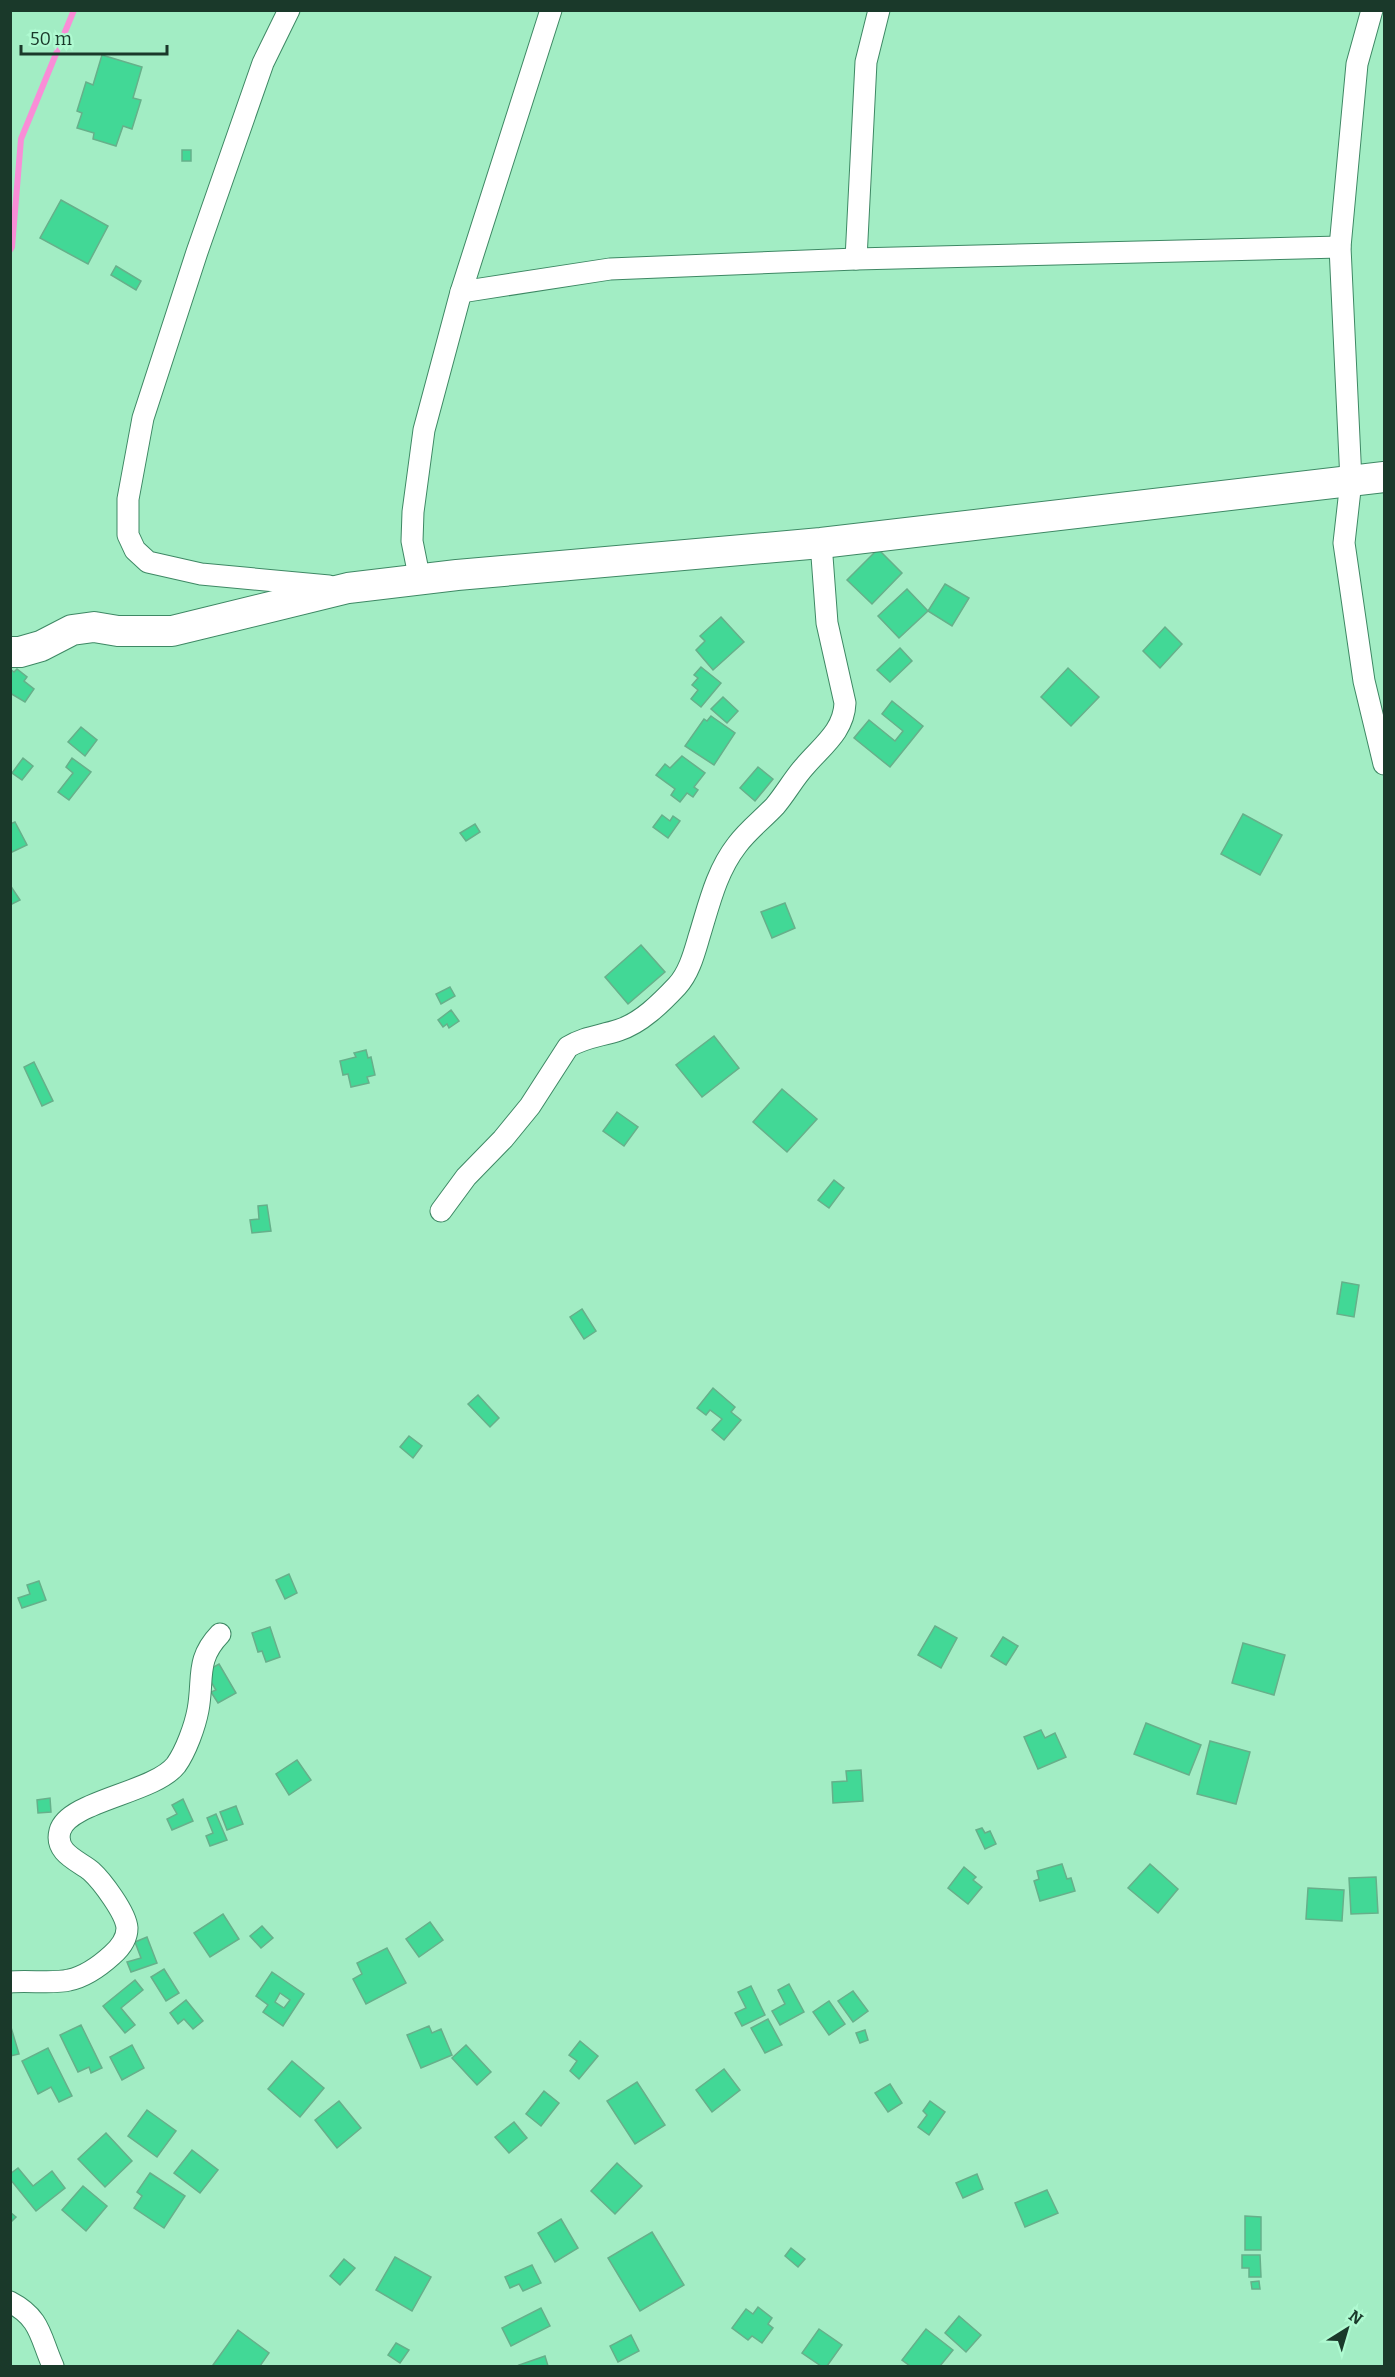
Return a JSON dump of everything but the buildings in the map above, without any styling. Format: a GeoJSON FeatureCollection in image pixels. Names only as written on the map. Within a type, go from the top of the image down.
{"type":"FeatureCollection","features":[{"type":"Feature","properties":{"kind":"street"},"geometry":{"type":"LineString","coordinates":[[289,10],[263,63],[197,252],[143,418],[128,499],[128,536],[135,550],[148,562],[201,574],[348,588]]}},
{"type":"Feature","properties":{"kind":"street"},"geometry":{"type":"LineString","coordinates":[[420,580],[412,541],[412,512],[423,430],[461,292],[551,10]]}},
{"type":"Feature","properties":{"kind":"street"},"geometry":{"type":"LineString","coordinates":[[856,259],[866,62],[879,10]]}},
{"type":"Feature","properties":{"kind":"street"},"geometry":{"type":"LineString","coordinates":[[1372,10],[1357,63],[1340,247],[1351,481],[1344,543],[1364,681],[1384,764]]}},
{"type":"Feature","properties":{"kind":"street"},"geometry":{"type":"LineString","coordinates":[[461,292],[610,269],[856,259],[1340,247]]}},
{"type":"Feature","properties":{"kind":"street"},"geometry":{"type":"LineString","coordinates":[[10,652],[20,652],[41,646],[72,630],[94,627],[118,631],[171,631],[348,588],[457,574],[821,543],[1384,477]]}},
{"type":"Feature","properties":{"kind":"street"},"geometry":{"type":"LineString","coordinates":[[441,1211],[466,1177],[503,1139],[530,1106],[568,1047],[577,1041],[633,1024],[679,984],[690,964],[713,888],[723,864],[738,843],[772,808],[840,726],[845,715],[845,703],[827,623],[821,543]]}},
{"type":"Feature","properties":{"kind":"street"},"geometry":{"type":"LineString","coordinates":[[10,1982],[69,1981],[90,1971],[121,1947],[126,1936],[125,1921],[105,1886],[91,1871],[71,1859],[64,1851],[59,1840],[60,1831],[64,1823],[89,1806],[128,1793],[175,1766],[198,1711],[203,1656],[220,1634]]}},
{"type":"Feature","properties":{"kind":"street"},"geometry":{"type":"LineString","coordinates":[[10,2302],[26,2310],[33,2319],[53,2367]]}},
{"type":"Feature","properties":{"kind":"waterway"},"geometry":{"type":"LineString","coordinates":[[10,250],[21,139],[74,10]]}}]}
